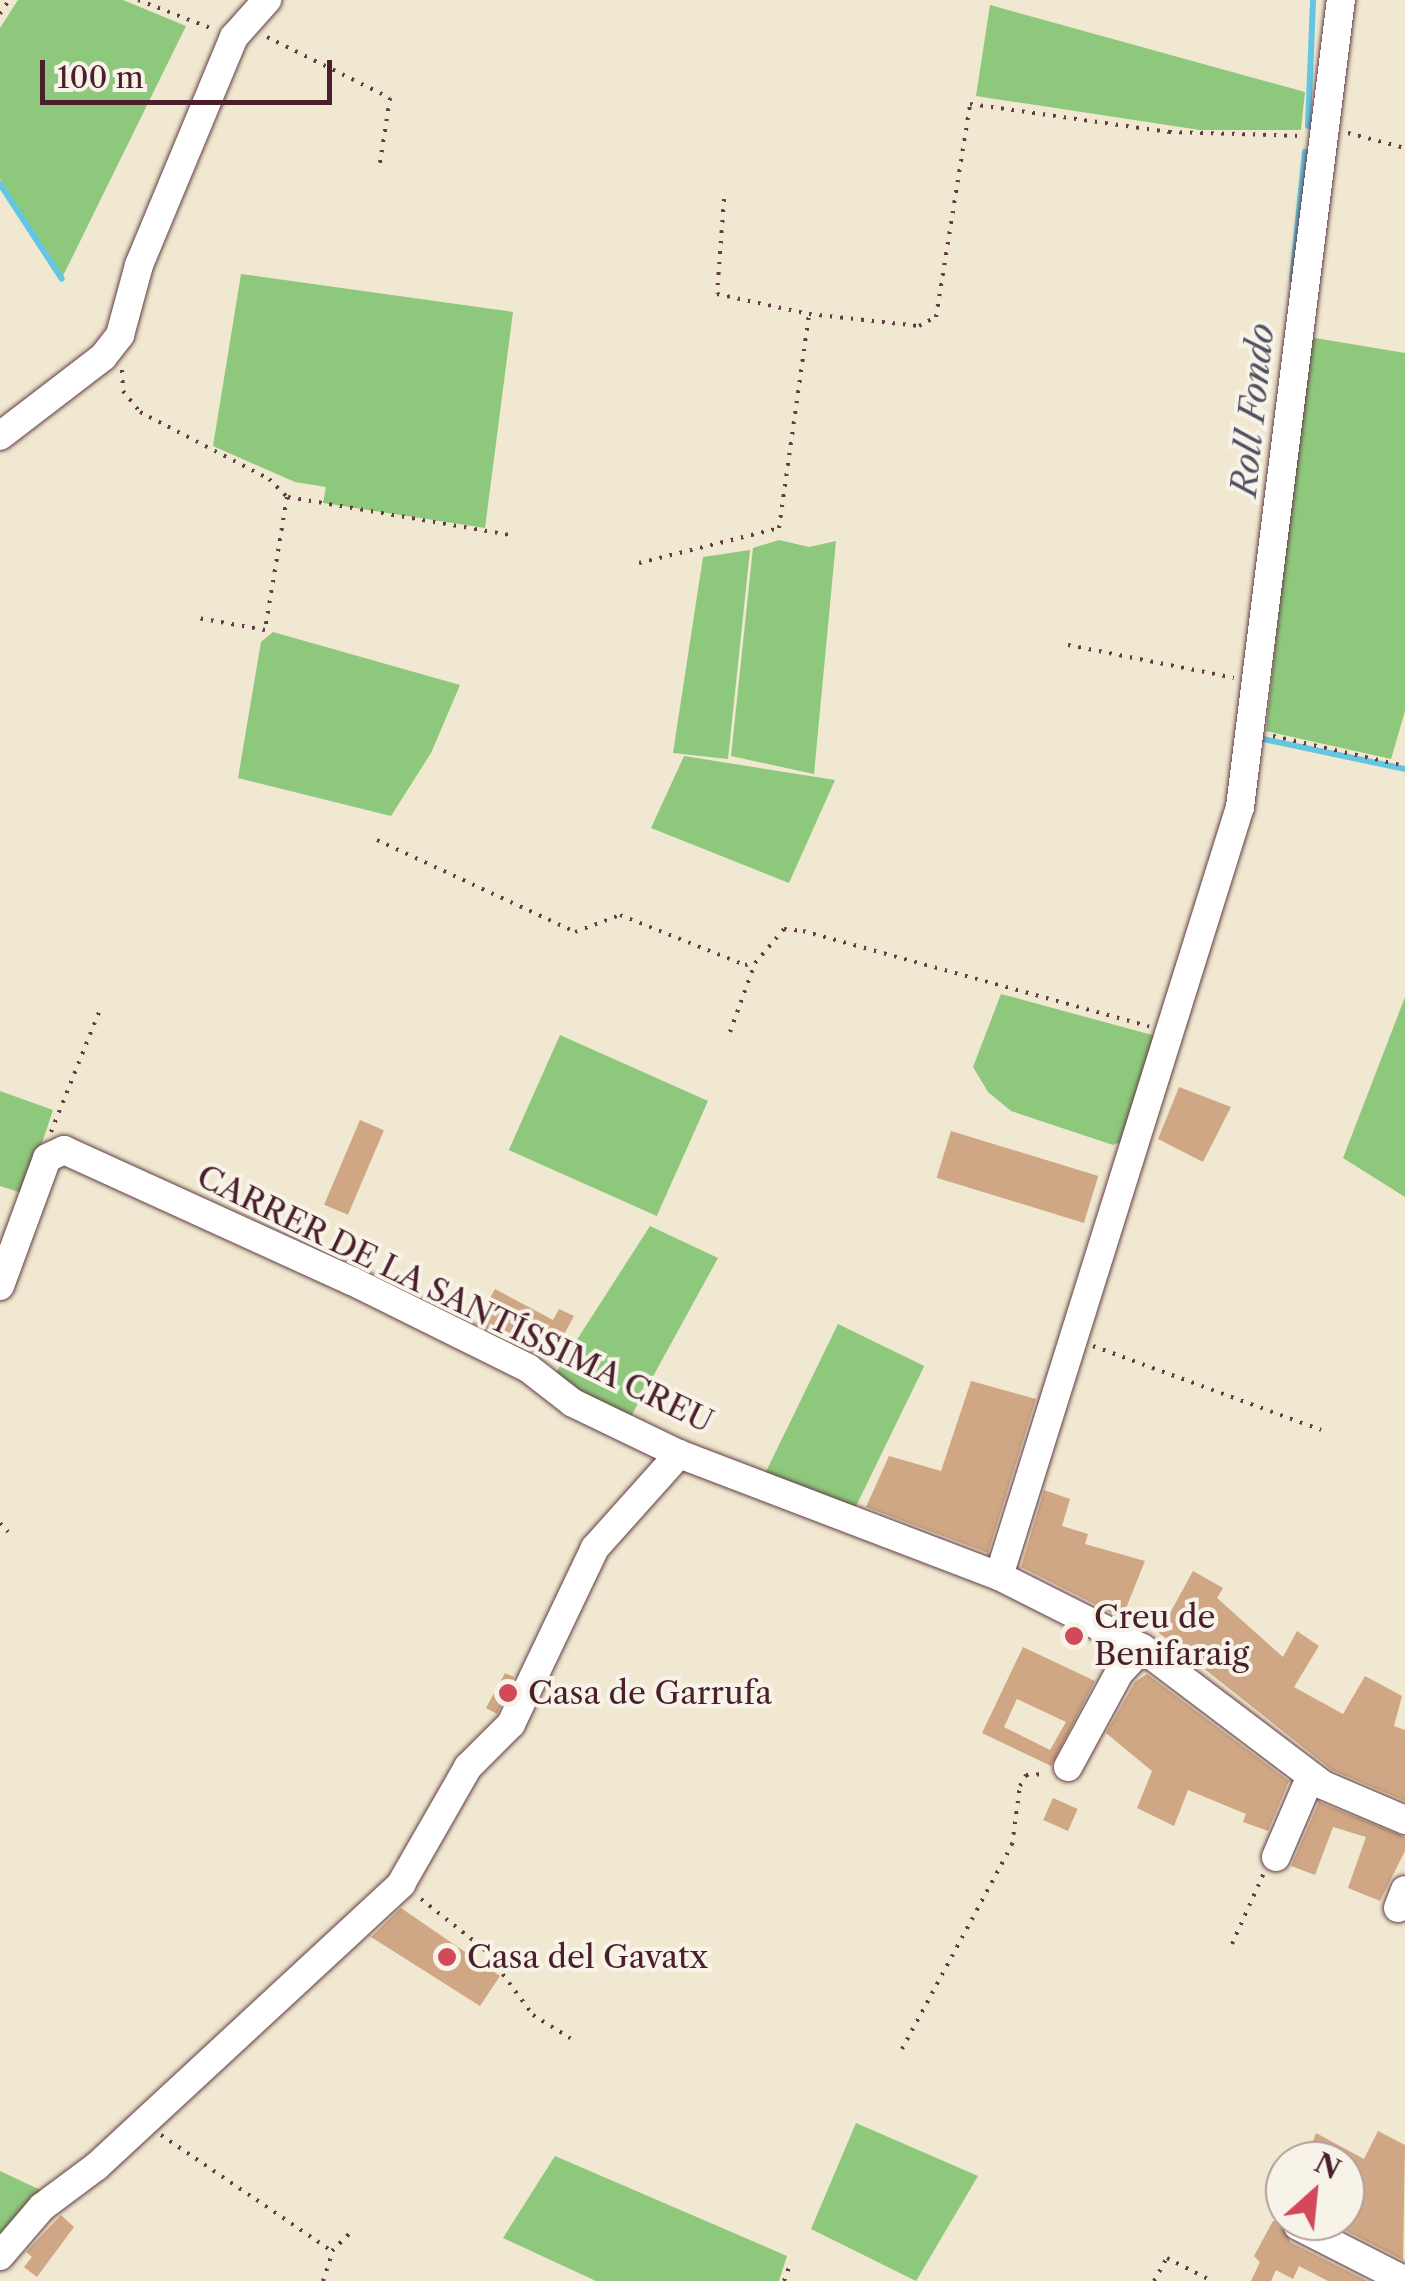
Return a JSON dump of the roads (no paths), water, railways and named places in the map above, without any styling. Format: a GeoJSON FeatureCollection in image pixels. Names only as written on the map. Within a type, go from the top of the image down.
{"type":"FeatureCollection","features":[{"type":"Feature","properties":{"kind":"street"},"geometry":{"type":"LineString","coordinates":[[0,436],[102,357],[120,335],[139,266],[240,30],[267,0]]}},
{"type":"Feature","properties":{"kind":"street"},"geometry":{"type":"LineString","coordinates":[[999,1576],[1240,808],[1342,0]]}},
{"type":"Feature","properties":{"kind":"street","name":"CARRER DE LA SANTÍSSIMA CREU"},"geometry":{"type":"LineString","coordinates":[[0,1286],[52,1151],[352,1281],[528,1368],[573,1403],[679,1454],[999,1576],[1142,1648],[1312,1778],[1405,1820]]}},
{"type":"Feature","properties":{"kind":"street"},"geometry":{"type":"LineString","coordinates":[[0,2256],[42,2207],[97,2166],[144,2118],[401,1884],[468,1766],[511,1724],[596,1548],[679,1454]]}},
{"type":"Feature","properties":{"kind":"street"},"geometry":{"type":"LineString","coordinates":[[1068,1766],[1119,1674],[1142,1648]]}},
{"type":"Feature","properties":{"kind":"street"},"geometry":{"type":"LineString","coordinates":[[1276,1857],[1306,1787]]}},
{"type":"Feature","properties":{"kind":"street"},"geometry":{"type":"LineString","coordinates":[[1327,2241],[1404,2280]]}},
{"type":"Feature","properties":{"kind":"waterway","name":"Roll Fondo"},"geometry":{"type":"LineString","coordinates":[[1308,126],[1313,0]]}},
{"type":"Feature","properties":{"kind":"waterway","name":"Roll Fondo"},"geometry":{"type":"LineString","coordinates":[[1292,280],[1305,152]]}},
{"type":"Feature","properties":{"kind":"waterway"},"geometry":{"type":"LineString","coordinates":[[0,184],[62,279]]}},
{"type":"Feature","properties":{"kind":"waterway","name":"Roll Fondo"},"geometry":{"type":"LineString","coordinates":[[1258,738],[1405,769]]}},
{"type":"Feature","properties":{"kind":"place","name":"Creu de Benifaraig"},"geometry":{"type":"Point","coordinates":[1074,1636]}},
{"type":"Feature","properties":{"kind":"place","name":"Casa de Garrufa"},"geometry":{"type":"Point","coordinates":[508,1693]}},
{"type":"Feature","properties":{"kind":"place","name":"Casa del Gavatx"},"geometry":{"type":"Point","coordinates":[447,1957]}}]}
